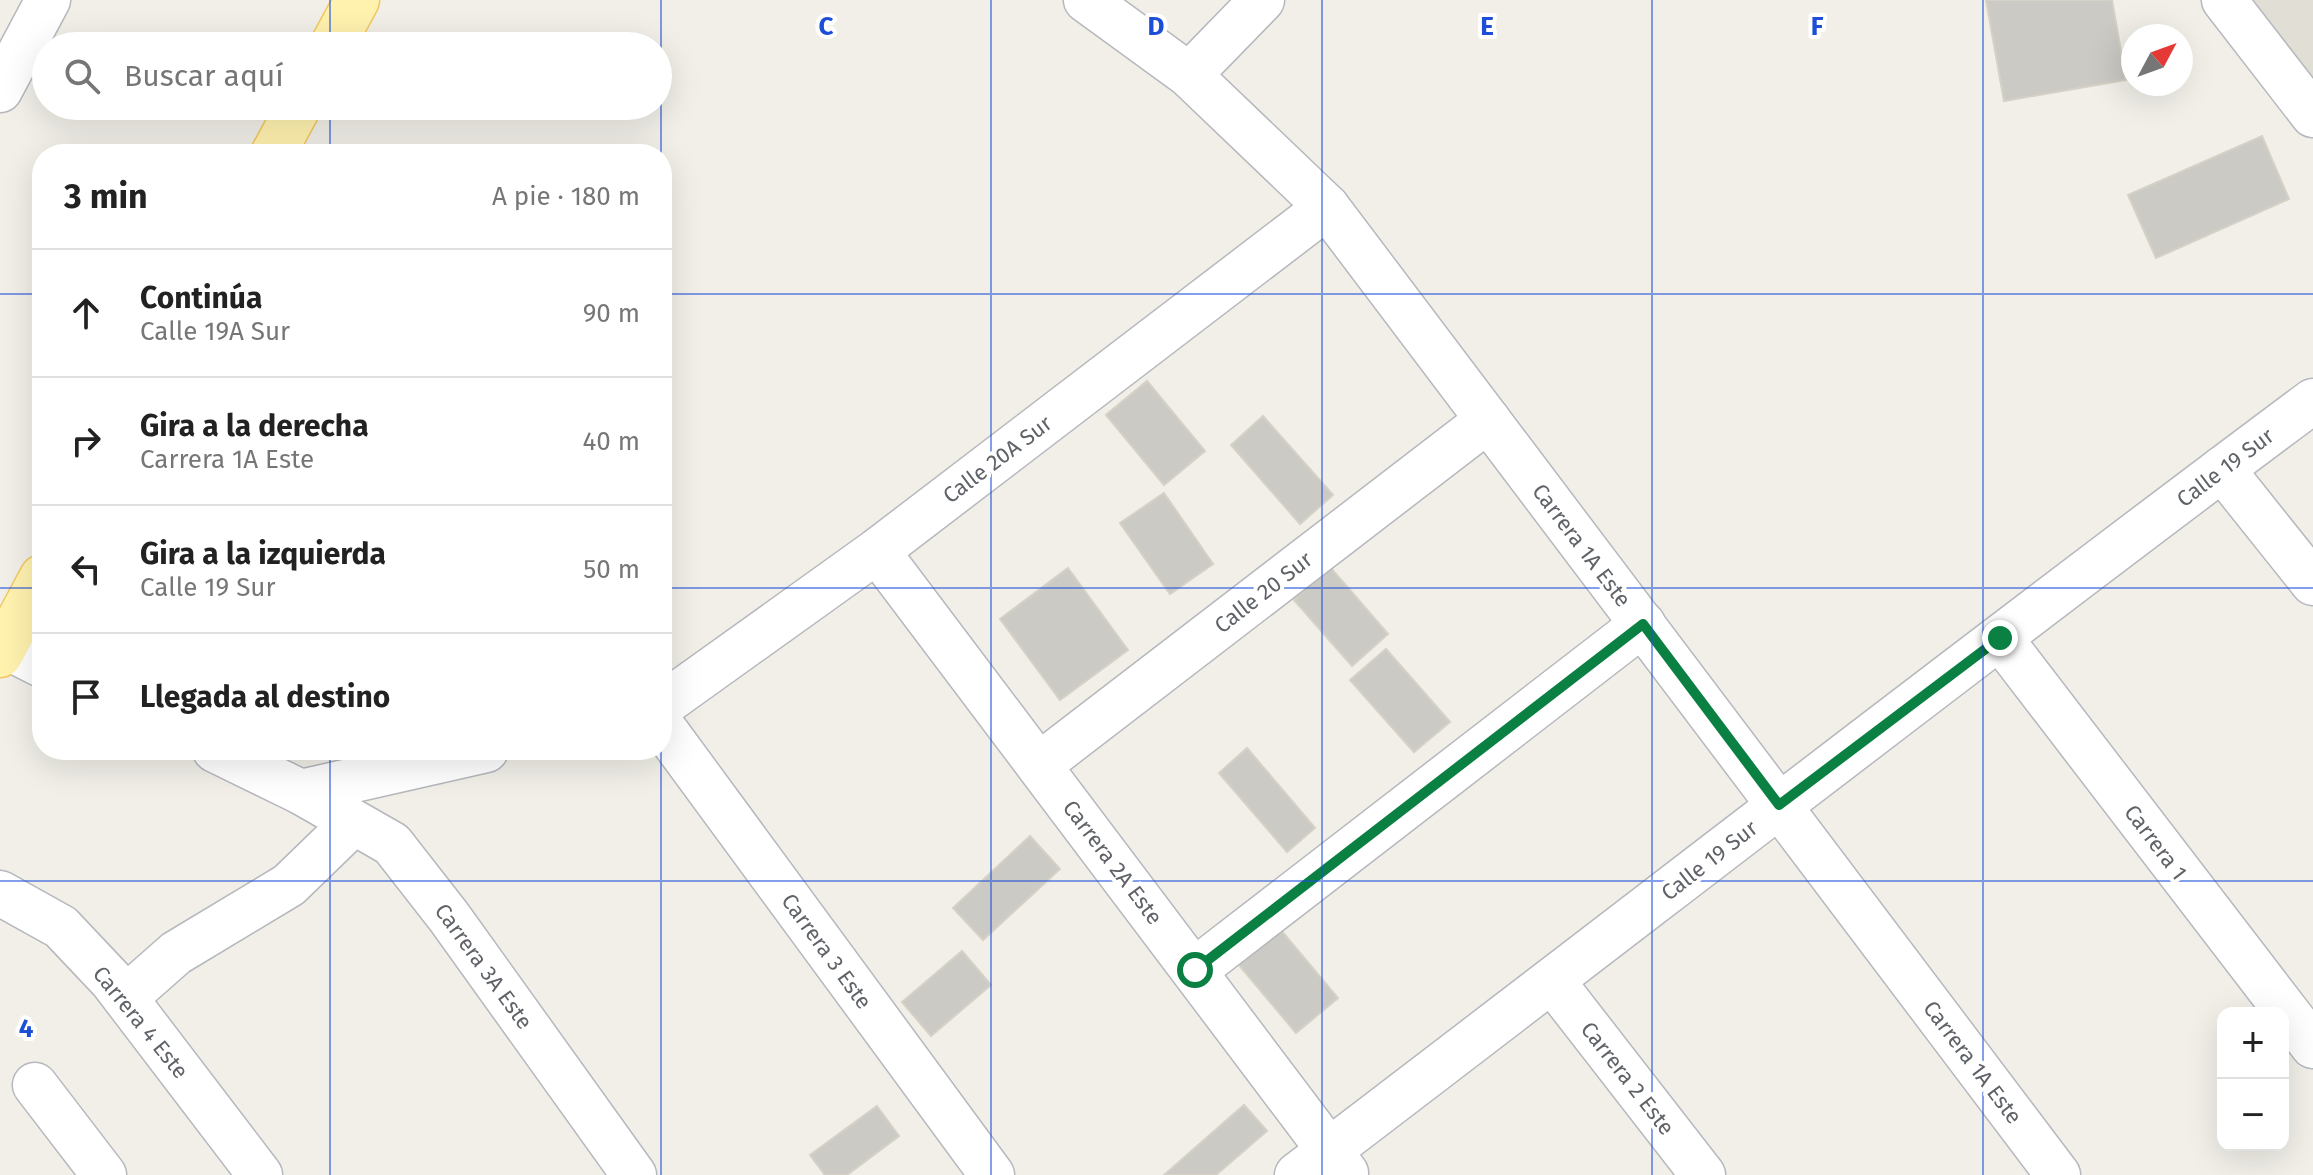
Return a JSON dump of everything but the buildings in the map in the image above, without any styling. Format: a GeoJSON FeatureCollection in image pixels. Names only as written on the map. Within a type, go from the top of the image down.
{"type":"FeatureCollection","features":[{"type":"Feature","properties":{"kind":"main road"},"geometry":{"type":"LineString","coordinates":[[340,32],[357,0]]}},
{"type":"Feature","properties":{"kind":"main road"},"geometry":{"type":"LineString","coordinates":[[278,144],[291,120]]}},
{"type":"Feature","properties":{"kind":"main road"},"geometry":{"type":"LineString","coordinates":[[12,653],[32,602]]}},
{"type":"Feature","properties":{"kind":"street"},"geometry":{"type":"LineString","coordinates":[[0,90],[48,0]]}},
{"type":"Feature","properties":{"kind":"street","name":"Carrera 1A Este"},"geometry":{"type":"LineString","coordinates":[[1086,0],[1189,75],[1327,207],[2058,1175]]}},
{"type":"Feature","properties":{"kind":"street"},"geometry":{"type":"LineString","coordinates":[[1189,75],[1262,0]]}},
{"type":"Feature","properties":{"kind":"street"},"geometry":{"type":"LineString","coordinates":[[2224,0],[2313,115]]}},
{"type":"Feature","properties":{"kind":"street","name":"Calle 20A Sur"},"geometry":{"type":"LineString","coordinates":[[672,698],[877,551],[1327,207]]}},
{"type":"Feature","properties":{"kind":"street","name":"Calle 19 Sur"},"geometry":{"type":"LineString","coordinates":[[1325,1167],[1553,982],[1779,805],[2313,401]]}},
{"type":"Feature","properties":{"kind":"street","name":"Calle 20 Sur"},"geometry":{"type":"LineString","coordinates":[[1039,765],[1488,420]]}},
{"type":"Feature","properties":{"kind":"street"},"geometry":{"type":"LineString","coordinates":[[2222,469],[2313,583]]}},
{"type":"Feature","properties":{"kind":"street","name":"Carrera 2A Este"},"geometry":{"type":"LineString","coordinates":[[877,551],[1195,970],[1325,1167]]}},
{"type":"Feature","properties":{"kind":"street"},"geometry":{"type":"LineString","coordinates":[[1195,970],[1643,624]]}},
{"type":"Feature","properties":{"kind":"street","name":"Carrera 1"},"geometry":{"type":"LineString","coordinates":[[2000,638],[2313,1046]]}},
{"type":"Feature","properties":{"kind":"street","name":"Carrera 3 Este"},"geometry":{"type":"LineString","coordinates":[[672,740],[992,1175]]}},
{"type":"Feature","properties":{"kind":"street","name":"Carrera 3A Este"},"geometry":{"type":"LineString","coordinates":[[235,760],[301,792],[392,844],[449,917],[634,1175]]}},
{"type":"Feature","properties":{"kind":"street"},"geometry":{"type":"LineString","coordinates":[[301,792],[442,760]]}},
{"type":"Feature","properties":{"kind":"street"},"geometry":{"type":"LineString","coordinates":[[125,998],[176,953],[289,885],[353,823]]}},
{"type":"Feature","properties":{"kind":"street","name":"Carrera 4 Este"},"geometry":{"type":"LineString","coordinates":[[0,893],[61,927],[125,998],[260,1175]]}},
{"type":"Feature","properties":{"kind":"street","name":"Carrera 2 Este"},"geometry":{"type":"LineString","coordinates":[[1553,982],[1703,1175]]}},
{"type":"Feature","properties":{"kind":"street"},"geometry":{"type":"LineString","coordinates":[[35,1085],[104,1175]]}},
{"type":"Feature","properties":{"kind":"shaded area"},"geometry":{"type":"Polygon","coordinates":[[[2249,0],[2313,0],[2313,86],[2249,0]]]}},
{"type":"Feature","properties":{"kind":"route"},"geometry":{"type":"LineString","coordinates":[[1195,970],[1643,624],[1779,805],[2000,638]]}}]}
